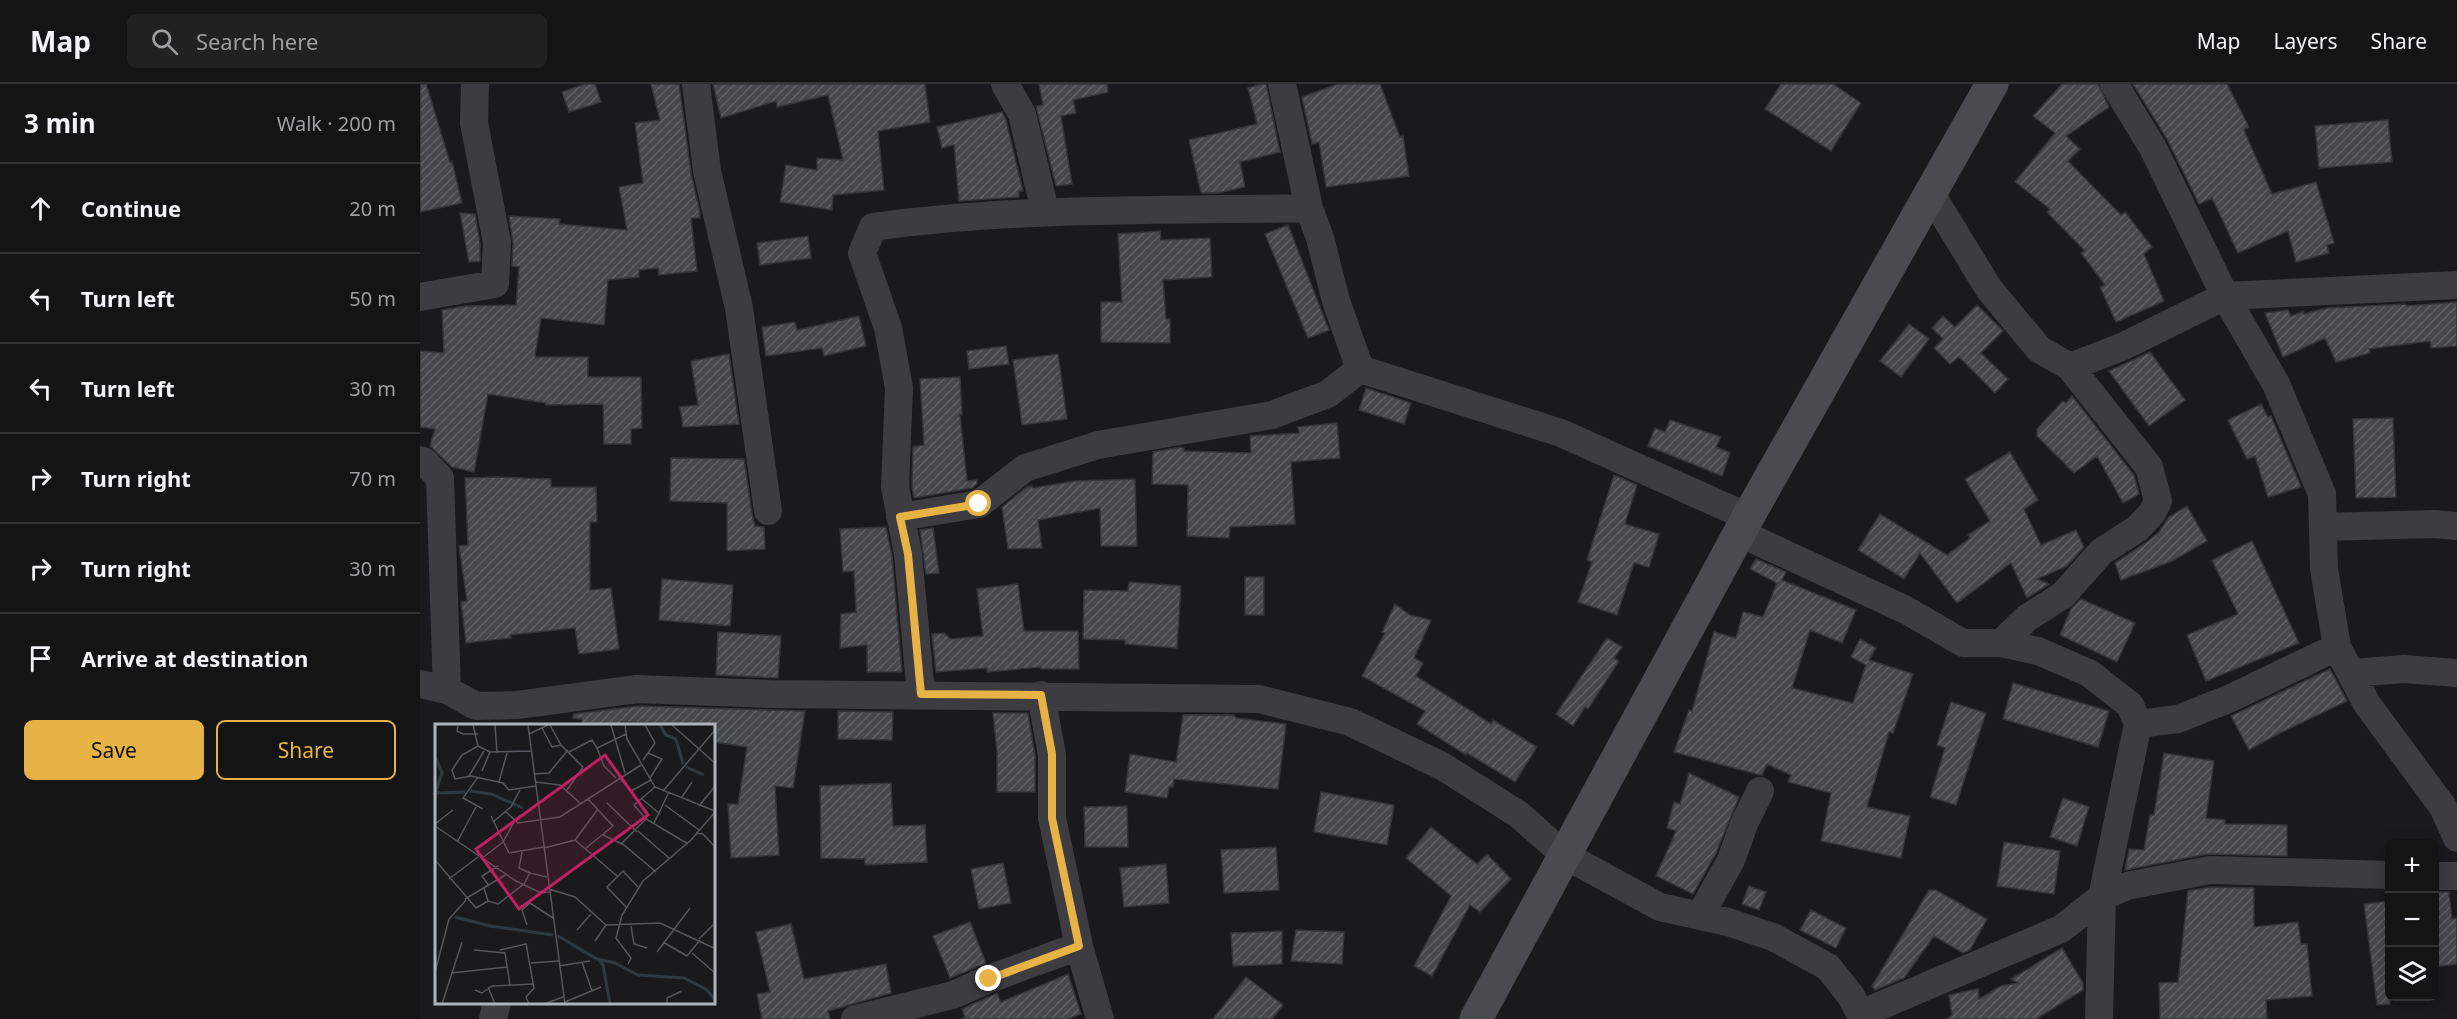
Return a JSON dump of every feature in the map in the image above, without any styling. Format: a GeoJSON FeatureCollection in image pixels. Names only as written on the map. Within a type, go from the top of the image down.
{"type":"FeatureCollection","features":[{"type":"Feature","properties":{"kind":"main road"},"geometry":{"type":"LineString","coordinates":[[1476,1019],[1744,525],[1992,84]]}},
{"type":"Feature","properties":{"kind":"street"},"geometry":{"type":"LineString","coordinates":[[420,297],[495,284],[497,242],[474,123],[475,84]]}},
{"type":"Feature","properties":{"kind":"street"},"geometry":{"type":"LineString","coordinates":[[696,84],[707,171],[739,308],[768,511]]}},
{"type":"Feature","properties":{"kind":"street"},"geometry":{"type":"LineString","coordinates":[[1005,84],[1022,114],[1045,211]]}},
{"type":"Feature","properties":{"kind":"street"},"geometry":{"type":"LineString","coordinates":[[1282,84],[1309,208],[1320,238],[1336,301],[1360,369]]}},
{"type":"Feature","properties":{"kind":"street"},"geometry":{"type":"LineString","coordinates":[[2114,84],[2153,147],[2224,296],[2276,384],[2322,494],[2324,569],[2337,647],[2367,704],[2443,807],[2457,838]]}},
{"type":"Feature","properties":{"kind":"street"},"geometry":{"type":"LineString","coordinates":[[1931,194],[1989,289],[2039,349],[2070,367],[2149,468],[2158,501],[2152,513],[2138,528],[2101,552],[2079,580],[2063,595],[2027,618],[2001,643]]}},
{"type":"Feature","properties":{"kind":"street"},"geometry":{"type":"LineString","coordinates":[[921,694],[908,554],[894,487],[899,388],[888,328],[862,253],[873,227],[939,218],[1045,211],[1094,213],[1309,208]]}},
{"type":"Feature","properties":{"kind":"street"},"geometry":{"type":"LineString","coordinates":[[2070,367],[2124,346],[2224,296],[2457,285]]}},
{"type":"Feature","properties":{"kind":"street"},"geometry":{"type":"LineString","coordinates":[[900,517],[979,504],[1025,468],[1098,445],[1272,415],[1328,394],[1360,369]]}},
{"type":"Feature","properties":{"kind":"street"},"geometry":{"type":"LineString","coordinates":[[1360,369],[1561,434],[1744,525],[1964,643],[2001,643],[2038,651],[2089,673],[2130,705],[2138,724],[2102,897],[2099,1019]]}},
{"type":"Feature","properties":{"kind":"street"},"geometry":{"type":"LineString","coordinates":[[420,460],[425,462],[440,478],[434,687],[478,715],[517,705],[637,689],[769,694],[1259,699],[1350,722],[1442,766],[1518,814],[1566,856],[1660,907],[1728,922],[1773,937],[1828,967],[1851,996],[1862,1017],[2061,929],[2102,897],[2127,886],[2210,870],[2385,875]]}},
{"type":"Feature","properties":{"kind":"street"},"geometry":{"type":"LineString","coordinates":[[2323,527],[2434,524],[2457,526]]}},
{"type":"Feature","properties":{"kind":"street"},"geometry":{"type":"LineString","coordinates":[[2138,724],[2178,719],[2231,698],[2337,647]]}},
{"type":"Feature","properties":{"kind":"street"},"geometry":{"type":"LineString","coordinates":[[2351,673],[2404,669],[2457,673]]}},
{"type":"Feature","properties":{"kind":"street"},"geometry":{"type":"LineString","coordinates":[[1041,695],[1052,754],[1052,818],[1079,946],[1100,1019]]}},
{"type":"Feature","properties":{"kind":"street"},"geometry":{"type":"LineString","coordinates":[[1700,915],[1731,860],[1744,824],[1760,791]]}},
{"type":"Feature","properties":{"kind":"street"},"geometry":{"type":"LineString","coordinates":[[2439,876],[2457,876]]}},
{"type":"Feature","properties":{"kind":"street"},"geometry":{"type":"LineString","coordinates":[[855,1019],[953,995],[989,979],[1079,946]]}},
{"type":"Feature","properties":{"kind":"street"},"geometry":{"type":"LineString","coordinates":[[493,1019],[497,1004]]}},
{"type":"Feature","properties":{"kind":"building"},"geometry":{"type":"Polygon","coordinates":[[[420,84],[426,84],[450,162],[452,161],[462,203],[420,212],[420,84]]]}},
{"type":"Feature","properties":{"kind":"building"},"geometry":{"type":"Polygon","coordinates":[[[585,84],[595,84],[601,102],[569,112],[562,92],[585,84]]]}},
{"type":"Feature","properties":{"kind":"building"},"geometry":{"type":"Polygon","coordinates":[[[651,84],[679,84],[691,173],[700,213],[700,218],[691,218],[697,271],[659,275],[658,268],[639,270],[639,277],[608,280],[604,325],[541,318],[535,357],[588,357],[588,377],[641,377],[642,428],[631,429],[631,444],[604,444],[603,404],[546,405],[546,403],[488,394],[474,472],[452,467],[430,446],[435,429],[420,427],[420,351],[444,353],[442,310],[466,306],[516,305],[519,267],[512,266],[513,243],[509,216],[560,219],[559,224],[627,230],[619,187],[643,183],[635,123],[660,120],[651,84]]]}},
{"type":"Feature","properties":{"kind":"building"},"geometry":{"type":"Polygon","coordinates":[[[713,84],[925,84],[930,122],[878,131],[884,190],[833,195],[832,210],[780,202],[786,165],[817,170],[817,158],[843,160],[828,95],[777,107],[776,101],[721,118],[713,84]]]}},
{"type":"Feature","properties":{"kind":"building"},"geometry":{"type":"Polygon","coordinates":[[[1039,84],[1107,84],[1108,92],[1073,100],[1076,113],[1061,116],[1072,184],[1056,186],[1036,106],[1043,105],[1039,84]]]}},
{"type":"Feature","properties":{"kind":"building"},"geometry":{"type":"Polygon","coordinates":[[[1266,84],[1280,152],[1240,162],[1245,187],[1218,193],[1201,193],[1189,140],[1257,124],[1248,88],[1266,84]]]}},
{"type":"Feature","properties":{"kind":"building"},"geometry":{"type":"Polygon","coordinates":[[[1338,84],[1380,84],[1400,137],[1403,136],[1409,176],[1326,187],[1319,142],[1312,144],[1302,97],[1338,84]]]}},
{"type":"Feature","properties":{"kind":"building"},"geometry":{"type":"Polygon","coordinates":[[[1781,84],[1833,84],[1861,103],[1831,151],[1765,109],[1781,84]]]}},
{"type":"Feature","properties":{"kind":"building"},"geometry":{"type":"Polygon","coordinates":[[[2062,84],[2098,84],[2109,107],[2066,136],[2080,149],[2068,161],[2121,215],[2125,212],[2152,247],[2144,254],[2164,301],[2116,322],[2100,287],[2105,285],[2081,253],[2085,251],[2047,212],[2050,209],[2015,182],[2055,133],[2033,116],[2062,84]]]}},
{"type":"Feature","properties":{"kind":"building"},"geometry":{"type":"Polygon","coordinates":[[[2133,84],[2227,84],[2249,127],[2244,130],[2272,194],[2316,182],[2334,243],[2327,245],[2329,253],[2296,262],[2288,231],[2238,253],[2212,198],[2199,204],[2167,139],[2133,84]]]}},
{"type":"Feature","properties":{"kind":"building"},"geometry":{"type":"Polygon","coordinates":[[[1002,112],[1006,120],[1023,191],[1019,191],[1019,197],[959,201],[954,145],[942,148],[937,127],[1002,112]]]}},
{"type":"Feature","properties":{"kind":"building"},"geometry":{"type":"Polygon","coordinates":[[[2388,120],[2392,162],[2319,168],[2315,126],[2388,120]]]}},
{"type":"Feature","properties":{"kind":"building"},"geometry":{"type":"Polygon","coordinates":[[[460,213],[475,214],[480,243],[480,261],[469,262],[460,213]]]}},
{"type":"Feature","properties":{"kind":"building"},"geometry":{"type":"Polygon","coordinates":[[[1288,225],[1329,330],[1308,338],[1265,234],[1288,225]]]}},
{"type":"Feature","properties":{"kind":"building"},"geometry":{"type":"Polygon","coordinates":[[[1160,231],[1161,240],[1210,238],[1212,277],[1163,280],[1166,319],[1170,319],[1170,343],[1101,342],[1101,302],[1122,302],[1118,234],[1160,231]]]}},
{"type":"Feature","properties":{"kind":"building"},"geometry":{"type":"Polygon","coordinates":[[[808,236],[811,258],[760,265],[757,243],[808,236]]]}},
{"type":"Feature","properties":{"kind":"building"},"geometry":{"type":"Polygon","coordinates":[[[2457,302],[2457,346],[2431,348],[2430,341],[2369,349],[2370,353],[2336,362],[2325,338],[2283,357],[2265,313],[2288,310],[2291,316],[2303,311],[2304,314],[2327,308],[2457,302]]]}},
{"type":"Feature","properties":{"kind":"building"},"geometry":{"type":"Polygon","coordinates":[[[1977,305],[2003,331],[1981,353],[2008,379],[1995,393],[1959,357],[1950,364],[1934,348],[1943,339],[1932,328],[1943,316],[1955,327],[1977,305]]]}},
{"type":"Feature","properties":{"kind":"building"},"geometry":{"type":"Polygon","coordinates":[[[859,316],[866,346],[824,356],[822,348],[766,356],[762,327],[795,322],[797,330],[859,316]]]}},
{"type":"Feature","properties":{"kind":"building"},"geometry":{"type":"Polygon","coordinates":[[[1909,324],[1929,339],[1901,377],[1880,361],[1909,324]]]}},
{"type":"Feature","properties":{"kind":"building"},"geometry":{"type":"Polygon","coordinates":[[[1006,346],[1009,364],[969,369],[967,351],[1006,346]]]}},
{"type":"Feature","properties":{"kind":"building"},"geometry":{"type":"Polygon","coordinates":[[[2150,352],[2185,400],[2149,426],[2109,371],[2150,352]]]}},
{"type":"Feature","properties":{"kind":"building"},"geometry":{"type":"Polygon","coordinates":[[[729,354],[739,424],[683,427],[680,407],[698,405],[691,361],[729,354]]]}},
{"type":"Feature","properties":{"kind":"building"},"geometry":{"type":"Polygon","coordinates":[[[1058,354],[1067,419],[1022,425],[1013,360],[1058,354]]]}},
{"type":"Feature","properties":{"kind":"building"},"geometry":{"type":"Polygon","coordinates":[[[960,377],[962,415],[960,415],[967,481],[977,480],[977,484],[972,488],[914,498],[913,447],[924,445],[920,379],[960,377]]]}},
{"type":"Feature","properties":{"kind":"building"},"geometry":{"type":"Polygon","coordinates":[[[1366,388],[1411,403],[1404,424],[1359,410],[1366,388]]]}},
{"type":"Feature","properties":{"kind":"building"},"geometry":{"type":"Polygon","coordinates":[[[2072,396],[2134,475],[2139,494],[2123,503],[2097,456],[2074,473],[2037,436],[2037,429],[2063,401],[2066,403],[2072,396]]]}},
{"type":"Feature","properties":{"kind":"building"},"geometry":{"type":"Polygon","coordinates":[[[2261,404],[2268,417],[2271,416],[2301,487],[2268,497],[2255,456],[2247,459],[2228,420],[2261,404]]]}},
{"type":"Feature","properties":{"kind":"building"},"geometry":{"type":"Polygon","coordinates":[[[2393,418],[2396,497],[2356,498],[2353,419],[2393,418]]]}},
{"type":"Feature","properties":{"kind":"building"},"geometry":{"type":"Polygon","coordinates":[[[1670,420],[1721,437],[1716,447],[1730,453],[1722,476],[1648,446],[1655,428],[1665,432],[1670,420]]]}},
{"type":"Feature","properties":{"kind":"building"},"geometry":{"type":"Polygon","coordinates":[[[1337,423],[1340,458],[1291,462],[1295,524],[1230,527],[1229,538],[1187,536],[1188,485],[1152,484],[1153,452],[1181,447],[1184,451],[1251,453],[1250,436],[1299,433],[1298,427],[1337,423]]]}},
{"type":"Feature","properties":{"kind":"building"},"geometry":{"type":"Polygon","coordinates":[[[2010,452],[2038,500],[2024,509],[2041,545],[2076,530],[2084,547],[2067,566],[2037,579],[2049,584],[2027,598],[2011,563],[1957,603],[1920,553],[1904,579],[1858,550],[1880,514],[1947,555],[1970,538],[1968,535],[1990,521],[1965,479],[2010,452]]]}},
{"type":"Feature","properties":{"kind":"building"},"geometry":{"type":"Polygon","coordinates":[[[671,458],[744,459],[755,526],[764,527],[765,549],[727,551],[727,503],[670,501],[671,458]]]}},
{"type":"Feature","properties":{"kind":"building"},"geometry":{"type":"Polygon","coordinates":[[[1614,475],[1637,485],[1625,524],[1659,534],[1649,567],[1634,563],[1617,615],[1578,602],[1592,562],[1587,560],[1614,475]]]}},
{"type":"Feature","properties":{"kind":"building"},"geometry":{"type":"Polygon","coordinates":[[[465,478],[551,479],[551,487],[596,487],[597,522],[590,522],[590,590],[611,588],[619,649],[579,654],[575,628],[510,635],[511,638],[466,643],[461,602],[467,601],[459,546],[468,545],[465,478]]]}},
{"type":"Feature","properties":{"kind":"building"},"geometry":{"type":"Polygon","coordinates":[[[1135,479],[1137,546],[1101,546],[1100,508],[1038,520],[1042,548],[1008,549],[1002,507],[1027,487],[1075,481],[1135,479]]]}},
{"type":"Feature","properties":{"kind":"building"},"geometry":{"type":"Polygon","coordinates":[[[2187,506],[2207,541],[2172,561],[2121,580],[2115,563],[2147,542],[2159,532],[2169,517],[2187,506]]]}},
{"type":"Feature","properties":{"kind":"building"},"geometry":{"type":"Polygon","coordinates":[[[886,527],[892,556],[902,672],[867,672],[867,645],[840,648],[841,614],[856,612],[854,571],[843,572],[840,529],[886,527]]]}},
{"type":"Feature","properties":{"kind":"building"},"geometry":{"type":"Polygon","coordinates":[[[933,528],[939,573],[926,574],[920,530],[933,528]]]}},
{"type":"Feature","properties":{"kind":"building"},"geometry":{"type":"Polygon","coordinates":[[[2252,541],[2299,643],[2206,681],[2187,635],[2238,614],[2212,560],[2252,541]]]}},
{"type":"Feature","properties":{"kind":"building"},"geometry":{"type":"Polygon","coordinates":[[[1756,559],[1786,572],[1782,580],[1856,610],[1842,643],[1810,630],[1792,688],[1853,703],[1866,665],[1851,657],[1860,639],[1876,648],[1869,660],[1913,674],[1893,733],[1889,732],[1867,807],[1910,816],[1901,858],[1821,841],[1831,793],[1788,782],[1791,775],[1767,764],[1760,775],[1674,752],[1689,710],[1692,711],[1714,632],[1736,638],[1743,612],[1763,617],[1777,583],[1750,569],[1756,559]]]}},
{"type":"Feature","properties":{"kind":"building"},"geometry":{"type":"Polygon","coordinates":[[[1245,577],[1264,577],[1264,615],[1245,615],[1245,577]]]}},
{"type":"Feature","properties":{"kind":"building"},"geometry":{"type":"Polygon","coordinates":[[[662,579],[733,585],[730,626],[659,620],[662,579]]]}},
{"type":"Feature","properties":{"kind":"building"},"geometry":{"type":"Polygon","coordinates":[[[1129,582],[1181,586],[1177,648],[1125,644],[1125,640],[1083,639],[1084,590],[1128,591],[1129,582]]]}},
{"type":"Feature","properties":{"kind":"building"},"geometry":{"type":"Polygon","coordinates":[[[1018,584],[1024,631],[1078,631],[1079,669],[1041,669],[1041,667],[987,672],[987,668],[936,672],[932,634],[944,633],[951,639],[983,636],[977,589],[1018,584]]]}},
{"type":"Feature","properties":{"kind":"building"},"geometry":{"type":"Polygon","coordinates":[[[2081,599],[2135,623],[2117,662],[2060,635],[2071,609],[2081,599]]]}},
{"type":"Feature","properties":{"kind":"building"},"geometry":{"type":"Polygon","coordinates":[[[1395,604],[1410,615],[1431,620],[1414,658],[1423,663],[1416,676],[1491,724],[1493,720],[1537,747],[1515,782],[1417,724],[1425,711],[1362,676],[1385,633],[1382,632],[1395,604]]]}},
{"type":"Feature","properties":{"kind":"building"},"geometry":{"type":"Polygon","coordinates":[[[718,632],[781,636],[778,678],[716,675],[718,632]]]}},
{"type":"Feature","properties":{"kind":"building"},"geometry":{"type":"Polygon","coordinates":[[[1607,638],[1622,647],[1614,658],[1619,661],[1588,709],[1585,707],[1573,726],[1556,714],[1607,638]]]}},
{"type":"Feature","properties":{"kind":"building"},"geometry":{"type":"Polygon","coordinates":[[[2330,669],[2347,701],[2249,750],[2231,716],[2330,669]]]}},
{"type":"Feature","properties":{"kind":"building"},"geometry":{"type":"Polygon","coordinates":[[[2013,683],[2109,711],[2098,747],[2003,719],[2013,683]]]}},
{"type":"Feature","properties":{"kind":"building"},"geometry":{"type":"Polygon","coordinates":[[[1951,702],[1986,713],[1956,805],[1930,797],[1945,748],[1937,745],[1951,702]]]}},
{"type":"Feature","properties":{"kind":"building"},"geometry":{"type":"Polygon","coordinates":[[[638,706],[805,711],[793,788],[775,786],[779,855],[731,858],[728,804],[738,804],[747,747],[716,742],[716,724],[621,722],[621,724],[582,724],[582,719],[573,718],[574,714],[638,706]]]}},
{"type":"Feature","properties":{"kind":"building"},"geometry":{"type":"Polygon","coordinates":[[[838,711],[893,712],[892,740],[838,739],[838,711]]]}},
{"type":"Feature","properties":{"kind":"building"},"geometry":{"type":"Polygon","coordinates":[[[993,713],[1028,713],[1035,756],[1035,792],[997,792],[997,752],[993,713]]]}},
{"type":"Feature","properties":{"kind":"building"},"geometry":{"type":"Polygon","coordinates":[[[1183,715],[1234,715],[1236,718],[1286,724],[1278,789],[1174,779],[1173,787],[1169,787],[1167,798],[1125,792],[1130,754],[1176,762],[1183,715]]]}},
{"type":"Feature","properties":{"kind":"building"},"geometry":{"type":"Polygon","coordinates":[[[2164,753],[2214,761],[2206,818],[2225,820],[2225,824],[2287,825],[2287,856],[2207,854],[2125,870],[2129,849],[2144,850],[2150,815],[2154,815],[2164,753]]]}},
{"type":"Feature","properties":{"kind":"building"},"geometry":{"type":"Polygon","coordinates":[[[1689,773],[1739,797],[1716,853],[1693,894],[1656,876],[1676,831],[1667,828],[1674,802],[1680,804],[1689,773]]]}},
{"type":"Feature","properties":{"kind":"building"},"geometry":{"type":"Polygon","coordinates":[[[891,783],[893,826],[925,825],[927,862],[865,865],[865,859],[821,858],[820,786],[891,783]]]}},
{"type":"Feature","properties":{"kind":"building"},"geometry":{"type":"Polygon","coordinates":[[[1321,792],[1394,805],[1387,845],[1314,832],[1321,792]]]}},
{"type":"Feature","properties":{"kind":"building"},"geometry":{"type":"Polygon","coordinates":[[[2063,798],[2089,807],[2077,846],[2050,837],[2063,798]]]}},
{"type":"Feature","properties":{"kind":"building"},"geometry":{"type":"Polygon","coordinates":[[[1127,806],[1128,847],[1085,847],[1084,807],[1127,806]]]}},
{"type":"Feature","properties":{"kind":"building"},"geometry":{"type":"Polygon","coordinates":[[[1431,827],[1477,864],[1487,854],[1511,879],[1480,912],[1470,905],[1432,976],[1414,966],[1451,896],[1406,858],[1431,827]]]}},
{"type":"Feature","properties":{"kind":"building"},"geometry":{"type":"Polygon","coordinates":[[[2004,842],[2060,851],[2054,894],[1997,886],[2004,842]]]}},
{"type":"Feature","properties":{"kind":"building"},"geometry":{"type":"Polygon","coordinates":[[[1276,847],[1279,890],[1224,893],[1221,850],[1276,847]]]}},
{"type":"Feature","properties":{"kind":"building"},"geometry":{"type":"Polygon","coordinates":[[[1003,863],[1011,903],[979,909],[971,869],[1003,863]]]}},
{"type":"Feature","properties":{"kind":"building"},"geometry":{"type":"Polygon","coordinates":[[[1166,864],[1169,903],[1124,907],[1120,868],[1166,864]]]}},
{"type":"Feature","properties":{"kind":"building"},"geometry":{"type":"Polygon","coordinates":[[[1749,886],[1766,892],[1759,910],[1742,904],[1749,886]]]}},
{"type":"Feature","properties":{"kind":"building"},"geometry":{"type":"Polygon","coordinates":[[[2211,887],[2254,888],[2254,927],[2298,922],[2301,944],[2307,944],[2312,996],[2266,1000],[2267,1019],[2160,1019],[2159,983],[2178,982],[2188,891],[2211,887]]]}},
{"type":"Feature","properties":{"kind":"building"},"geometry":{"type":"Polygon","coordinates":[[[1929,890],[1936,890],[1987,919],[1970,950],[1963,953],[1934,936],[1904,978],[1875,990],[1872,986],[1929,890]]]}},
{"type":"Feature","properties":{"kind":"building"},"geometry":{"type":"Polygon","coordinates":[[[2439,892],[2449,892],[2452,919],[2457,918],[2457,964],[2439,966],[2439,892]]]}},
{"type":"Feature","properties":{"kind":"building"},"geometry":{"type":"Polygon","coordinates":[[[2385,902],[2385,1001],[2390,1001],[2390,1004],[2377,1005],[2364,904],[2385,902]]]}},
{"type":"Feature","properties":{"kind":"building"},"geometry":{"type":"Polygon","coordinates":[[[1811,910],[1846,928],[1836,948],[1800,930],[1811,910]]]}},
{"type":"Feature","properties":{"kind":"building"},"geometry":{"type":"Polygon","coordinates":[[[970,922],[986,963],[950,978],[933,936],[970,922]]]}},
{"type":"Feature","properties":{"kind":"building"},"geometry":{"type":"Polygon","coordinates":[[[791,924],[804,979],[886,964],[891,993],[828,1011],[830,1019],[762,1019],[757,994],[770,992],[756,932],[791,924]]]}},
{"type":"Feature","properties":{"kind":"building"},"geometry":{"type":"Polygon","coordinates":[[[1296,930],[1344,932],[1342,964],[1291,961],[1296,930]]]}},
{"type":"Feature","properties":{"kind":"building"},"geometry":{"type":"Polygon","coordinates":[[[1282,931],[1282,964],[1233,966],[1231,933],[1282,931]]]}},
{"type":"Feature","properties":{"kind":"building"},"geometry":{"type":"Polygon","coordinates":[[[2062,948],[2083,983],[2083,990],[2036,1019],[1946,1019],[1952,1015],[1949,995],[1978,989],[1979,999],[2001,986],[2018,983],[2011,979],[2062,948]]]}},
{"type":"Feature","properties":{"kind":"building"},"geometry":{"type":"Polygon","coordinates":[[[1068,974],[1081,1014],[1068,1019],[961,1019],[965,1017],[962,1009],[997,993],[1001,1002],[1068,974]]]}},
{"type":"Feature","properties":{"kind":"building"},"geometry":{"type":"Polygon","coordinates":[[[1246,977],[1283,1005],[1272,1019],[1213,1019],[1246,977]]]}},
{"type":"Feature","properties":{"kind":"route"},"geometry":{"type":"LineString","coordinates":[[979,504],[900,517],[908,554],[921,694],[1041,695],[1052,754],[1052,818],[1079,946],[989,979]]}}]}
